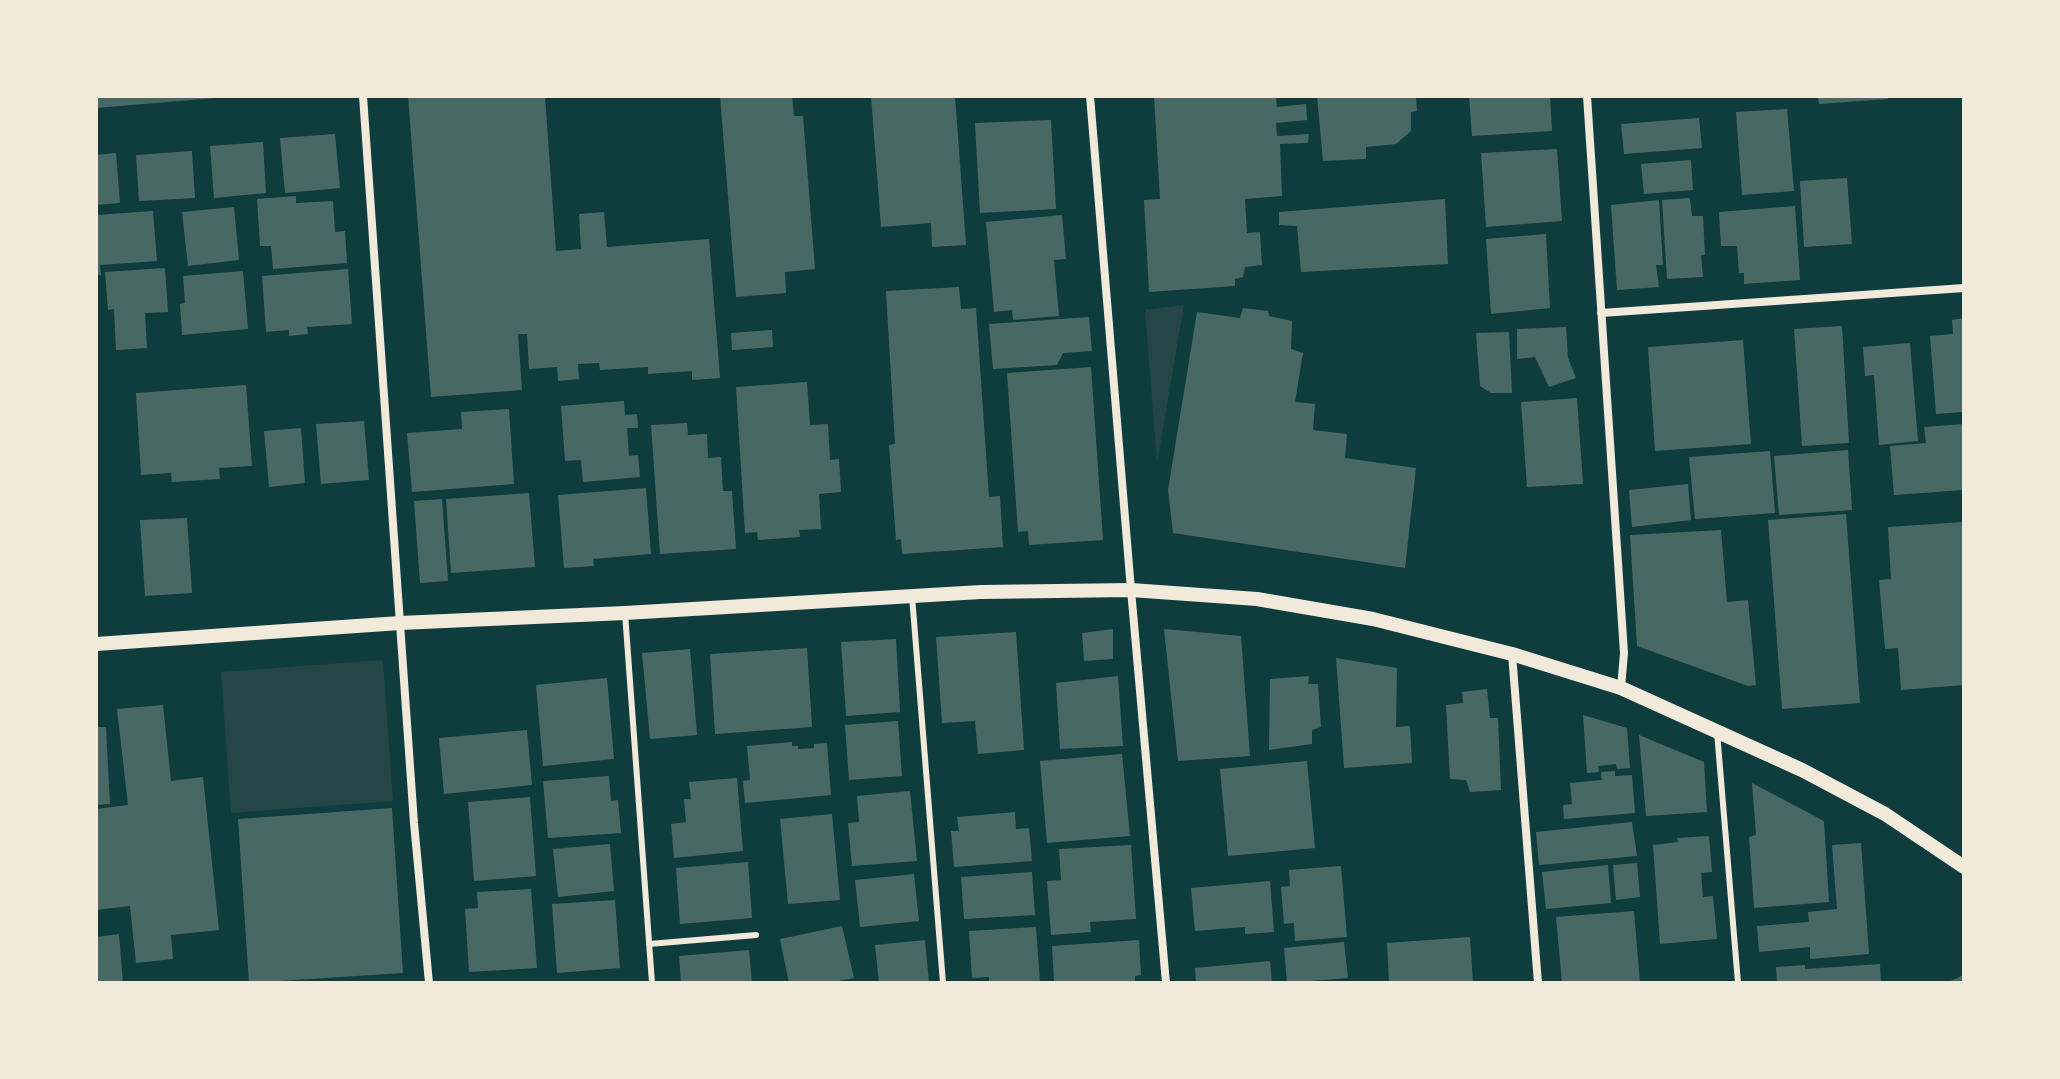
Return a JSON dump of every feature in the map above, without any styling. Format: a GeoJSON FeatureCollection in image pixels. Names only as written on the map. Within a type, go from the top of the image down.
{"type":"FeatureCollection","features":[{"type":"Feature","properties":{"kind":"street"},"geometry":{"type":"LineString","coordinates":[[363,96],[414,823],[429,983]]}},
{"type":"Feature","properties":{"kind":"street"},"geometry":{"type":"LineString","coordinates":[[1090,96],[1166,983]]}},
{"type":"Feature","properties":{"kind":"street"},"geometry":{"type":"LineString","coordinates":[[1587,96],[1624,653],[1621,688]]}},
{"type":"Feature","properties":{"kind":"street"},"geometry":{"type":"LineString","coordinates":[[1601,313],[1964,288]]}},
{"type":"Feature","properties":{"kind":"street"},"geometry":{"type":"LineString","coordinates":[[96,644],[400,623],[981,592],[1131,590],[1257,599],[1373,619],[1512,654],[1621,688],[1802,770],[1885,814],[1964,867]]}},
{"type":"Feature","properties":{"kind":"street"},"geometry":{"type":"LineString","coordinates":[[1512,654],[1538,983]]}},
{"type":"Feature","properties":{"kind":"lane"},"geometry":{"type":"LineString","coordinates":[[912,596],[943,983]]}},
{"type":"Feature","properties":{"kind":"lane"},"geometry":{"type":"LineString","coordinates":[[625,613],[652,983]]}},
{"type":"Feature","properties":{"kind":"lane"},"geometry":{"type":"LineString","coordinates":[[1717,732],[1738,983]]}},
{"type":"Feature","properties":{"kind":"lane"},"geometry":{"type":"LineString","coordinates":[[649,944],[756,935]]}},
{"type":"Feature","properties":{"kind":"shaded area"},"geometry":{"type":"Polygon","coordinates":[[[1184,305],[1157,463],[1145,310],[1184,305]]]}},
{"type":"Feature","properties":{"kind":"shaded area"},"geometry":{"type":"Polygon","coordinates":[[[383,660],[393,801],[231,813],[221,672],[383,660]]]}},
{"type":"Feature","properties":{"kind":"building"},"geometry":{"type":"Polygon","coordinates":[[[96,96],[214,96],[215,98],[96,108],[96,96]]]}},
{"type":"Feature","properties":{"kind":"building"},"geometry":{"type":"Polygon","coordinates":[[[408,96],[545,96],[556,251],[581,249],[579,214],[604,212],[607,247],[709,239],[720,378],[692,380],[692,371],[648,374],[648,367],[600,370],[599,363],[578,364],[579,379],[558,381],[557,367],[529,369],[527,334],[518,334],[522,390],[431,397],[408,96]]]}},
{"type":"Feature","properties":{"kind":"building"},"geometry":{"type":"Polygon","coordinates":[[[720,96],[792,96],[794,116],[803,116],[815,269],[785,272],[786,293],[736,297],[720,96]]]}},
{"type":"Feature","properties":{"kind":"building"},"geometry":{"type":"Polygon","coordinates":[[[871,96],[955,96],[966,245],[932,247],[931,223],[881,227],[871,96]]]}},
{"type":"Feature","properties":{"kind":"building"},"geometry":{"type":"Polygon","coordinates":[[[1154,96],[1276,96],[1277,107],[1306,104],[1307,120],[1276,123],[1277,136],[1309,134],[1308,143],[1280,144],[1282,196],[1245,199],[1247,233],[1260,232],[1262,265],[1245,267],[1243,277],[1235,279],[1235,286],[1149,292],[1144,200],[1160,199],[1154,96]]]}},
{"type":"Feature","properties":{"kind":"building"},"geometry":{"type":"Polygon","coordinates":[[[1317,96],[1416,96],[1417,111],[1411,112],[1411,131],[1396,144],[1366,147],[1366,159],[1323,161],[1317,96]]]}},
{"type":"Feature","properties":{"kind":"building"},"geometry":{"type":"Polygon","coordinates":[[[1469,96],[1550,96],[1552,131],[1472,136],[1469,96]]]}},
{"type":"Feature","properties":{"kind":"building"},"geometry":{"type":"Polygon","coordinates":[[[1818,96],[1888,96],[1888,99],[1819,104],[1818,96]]]}},
{"type":"Feature","properties":{"kind":"building"},"geometry":{"type":"Polygon","coordinates":[[[1787,109],[1794,191],[1742,195],[1736,112],[1787,109]]]}},
{"type":"Feature","properties":{"kind":"building"},"geometry":{"type":"Polygon","coordinates":[[[1699,118],[1702,148],[1624,154],[1621,124],[1699,118]]]}},
{"type":"Feature","properties":{"kind":"building"},"geometry":{"type":"Polygon","coordinates":[[[1051,120],[1056,209],[980,213],[975,123],[1051,120]]]}},
{"type":"Feature","properties":{"kind":"building"},"geometry":{"type":"Polygon","coordinates":[[[335,134],[340,188],[285,193],[280,138],[335,134]]]}},
{"type":"Feature","properties":{"kind":"building"},"geometry":{"type":"Polygon","coordinates":[[[263,142],[266,193],[214,198],[210,146],[263,142]]]}},
{"type":"Feature","properties":{"kind":"building"},"geometry":{"type":"Polygon","coordinates":[[[1557,149],[1562,221],[1486,227],[1481,153],[1557,149]]]}},
{"type":"Feature","properties":{"kind":"building"},"geometry":{"type":"Polygon","coordinates":[[[192,151],[195,198],[139,201],[136,155],[192,151]]]}},
{"type":"Feature","properties":{"kind":"building"},"geometry":{"type":"Polygon","coordinates":[[[116,153],[120,203],[96,205],[96,155],[116,153]]]}},
{"type":"Feature","properties":{"kind":"building"},"geometry":{"type":"Polygon","coordinates":[[[1691,160],[1693,190],[1644,194],[1641,164],[1691,160]]]}},
{"type":"Feature","properties":{"kind":"building"},"geometry":{"type":"Polygon","coordinates":[[[1847,178],[1852,244],[1804,247],[1800,181],[1847,178]]]}},
{"type":"Feature","properties":{"kind":"building"},"geometry":{"type":"Polygon","coordinates":[[[296,196],[296,203],[333,201],[335,232],[345,231],[347,263],[273,269],[271,246],[260,246],[257,199],[296,196]]]}},
{"type":"Feature","properties":{"kind":"building"},"geometry":{"type":"Polygon","coordinates":[[[1690,198],[1692,216],[1703,216],[1703,277],[1667,279],[1662,200],[1690,198]]]}},
{"type":"Feature","properties":{"kind":"building"},"geometry":{"type":"Polygon","coordinates":[[[1445,199],[1448,264],[1301,272],[1297,226],[1279,225],[1279,212],[1445,199]]]}},
{"type":"Feature","properties":{"kind":"building"},"geometry":{"type":"Polygon","coordinates":[[[1659,200],[1663,265],[1656,265],[1659,287],[1617,290],[1611,205],[1659,200]]]}},
{"type":"Feature","properties":{"kind":"building"},"geometry":{"type":"Polygon","coordinates":[[[1795,206],[1800,280],[1744,284],[1744,273],[1739,273],[1737,246],[1721,246],[1719,212],[1795,206]]]}},
{"type":"Feature","properties":{"kind":"building"},"geometry":{"type":"Polygon","coordinates":[[[234,207],[239,260],[188,266],[182,212],[234,207]]]}},
{"type":"Feature","properties":{"kind":"building"},"geometry":{"type":"Polygon","coordinates":[[[153,211],[157,261],[100,265],[101,275],[96,275],[96,215],[153,211]]]}},
{"type":"Feature","properties":{"kind":"building"},"geometry":{"type":"Polygon","coordinates":[[[1062,215],[1066,259],[1054,260],[1059,316],[1013,320],[1012,310],[994,312],[986,222],[1062,215]]]}},
{"type":"Feature","properties":{"kind":"building"},"geometry":{"type":"Polygon","coordinates":[[[1546,234],[1550,308],[1491,314],[1486,239],[1546,234]]]}},
{"type":"Feature","properties":{"kind":"building"},"geometry":{"type":"Polygon","coordinates":[[[165,268],[168,312],[145,313],[147,348],[116,350],[114,309],[108,310],[105,272],[165,268]]]}},
{"type":"Feature","properties":{"kind":"building"},"geometry":{"type":"Polygon","coordinates":[[[348,269],[352,324],[307,327],[308,334],[289,336],[289,330],[266,332],[262,276],[348,269]]]}},
{"type":"Feature","properties":{"kind":"building"},"geometry":{"type":"Polygon","coordinates":[[[243,271],[248,329],[182,335],[180,304],[185,303],[183,276],[243,271]]]}},
{"type":"Feature","properties":{"kind":"building"},"geometry":{"type":"Polygon","coordinates":[[[959,287],[961,309],[976,308],[989,497],[1000,496],[1003,547],[902,554],[901,539],[896,540],[889,445],[895,444],[886,291],[959,287]]]}},
{"type":"Feature","properties":{"kind":"building"},"geometry":{"type":"Polygon","coordinates":[[[1243,308],[1268,311],[1269,316],[1292,321],[1291,349],[1303,353],[1295,402],[1315,404],[1313,430],[1347,434],[1345,458],[1416,468],[1405,568],[1173,533],[1168,490],[1197,312],[1240,318],[1243,308]]]}},
{"type":"Feature","properties":{"kind":"building"},"geometry":{"type":"Polygon","coordinates":[[[1089,317],[1092,351],[1063,353],[1057,365],[993,369],[989,324],[1089,317]]]}},
{"type":"Feature","properties":{"kind":"building"},"geometry":{"type":"Polygon","coordinates":[[[1964,318],[1964,412],[1936,414],[1930,336],[1953,334],[1952,320],[1964,318]]]}},
{"type":"Feature","properties":{"kind":"building"},"geometry":{"type":"Polygon","coordinates":[[[1842,326],[1849,443],[1802,446],[1794,329],[1842,326]]]}},
{"type":"Feature","properties":{"kind":"building"},"geometry":{"type":"Polygon","coordinates":[[[1566,327],[1568,358],[1576,378],[1549,387],[1535,357],[1517,359],[1517,329],[1566,327]]]}},
{"type":"Feature","properties":{"kind":"building"},"geometry":{"type":"Polygon","coordinates":[[[772,330],[773,347],[732,350],[731,333],[772,330]]]}},
{"type":"Feature","properties":{"kind":"building"},"geometry":{"type":"Polygon","coordinates":[[[1509,332],[1512,393],[1491,393],[1480,386],[1476,333],[1509,332]]]}},
{"type":"Feature","properties":{"kind":"building"},"geometry":{"type":"Polygon","coordinates":[[[1743,340],[1751,444],[1655,451],[1648,347],[1743,340]]]}},
{"type":"Feature","properties":{"kind":"building"},"geometry":{"type":"Polygon","coordinates":[[[1910,343],[1918,441],[1879,445],[1874,375],[1865,376],[1863,347],[1910,343]]]}},
{"type":"Feature","properties":{"kind":"building"},"geometry":{"type":"Polygon","coordinates":[[[1091,367],[1103,540],[1029,545],[1028,531],[1018,532],[1007,373],[1091,367]]]}},
{"type":"Feature","properties":{"kind":"building"},"geometry":{"type":"Polygon","coordinates":[[[807,382],[810,425],[828,424],[830,460],[839,459],[841,492],[819,494],[821,529],[799,530],[800,537],[758,540],[757,532],[745,533],[736,387],[807,382]]]}},
{"type":"Feature","properties":{"kind":"building"},"geometry":{"type":"Polygon","coordinates":[[[246,385],[252,466],[219,468],[220,479],[172,482],[171,473],[141,475],[136,393],[246,385]]]}},
{"type":"Feature","properties":{"kind":"building"},"geometry":{"type":"Polygon","coordinates":[[[1577,398],[1583,484],[1527,487],[1521,402],[1577,398]]]}},
{"type":"Feature","properties":{"kind":"building"},"geometry":{"type":"Polygon","coordinates":[[[624,401],[625,415],[637,414],[638,428],[627,428],[629,456],[638,455],[640,477],[583,482],[581,460],[565,461],[561,406],[624,401]]]}},
{"type":"Feature","properties":{"kind":"building"},"geometry":{"type":"Polygon","coordinates":[[[509,409],[514,484],[412,492],[407,433],[462,429],[461,412],[509,409]]]}},
{"type":"Feature","properties":{"kind":"building"},"geometry":{"type":"Polygon","coordinates":[[[364,421],[369,480],[321,484],[316,424],[364,421]]]}},
{"type":"Feature","properties":{"kind":"building"},"geometry":{"type":"Polygon","coordinates":[[[687,423],[688,435],[707,434],[708,458],[721,457],[723,491],[732,491],[736,549],[660,554],[651,425],[687,423]]]}},
{"type":"Feature","properties":{"kind":"building"},"geometry":{"type":"Polygon","coordinates":[[[1964,424],[1964,490],[1894,495],[1890,446],[1926,443],[1924,427],[1964,424]]]}},
{"type":"Feature","properties":{"kind":"building"},"geometry":{"type":"Polygon","coordinates":[[[301,428],[305,483],[269,487],[264,431],[301,428]]]}},
{"type":"Feature","properties":{"kind":"building"},"geometry":{"type":"Polygon","coordinates":[[[1848,450],[1852,510],[1779,515],[1774,456],[1848,450]]]}},
{"type":"Feature","properties":{"kind":"building"},"geometry":{"type":"Polygon","coordinates":[[[1770,451],[1775,513],[1695,519],[1689,457],[1770,451]]]}},
{"type":"Feature","properties":{"kind":"building"},"geometry":{"type":"Polygon","coordinates":[[[1688,484],[1691,520],[1632,527],[1629,490],[1688,484]]]}},
{"type":"Feature","properties":{"kind":"building"},"geometry":{"type":"Polygon","coordinates":[[[646,488],[651,554],[593,559],[594,566],[564,568],[558,495],[646,488]]]}},
{"type":"Feature","properties":{"kind":"building"},"geometry":{"type":"Polygon","coordinates":[[[529,493],[535,567],[451,573],[446,499],[529,493]]]}},
{"type":"Feature","properties":{"kind":"building"},"geometry":{"type":"Polygon","coordinates":[[[442,499],[448,581],[420,583],[414,501],[442,499]]]}},
{"type":"Feature","properties":{"kind":"building"},"geometry":{"type":"Polygon","coordinates":[[[1846,514],[1860,703],[1782,709],[1768,520],[1846,514]]]}},
{"type":"Feature","properties":{"kind":"building"},"geometry":{"type":"Polygon","coordinates":[[[187,518],[192,593],[145,596],[140,520],[187,518]]]}},
{"type":"Feature","properties":{"kind":"building"},"geometry":{"type":"Polygon","coordinates":[[[1964,522],[1964,685],[1901,690],[1898,648],[1885,649],[1879,580],[1891,579],[1888,527],[1964,522]]]}},
{"type":"Feature","properties":{"kind":"building"},"geometry":{"type":"Polygon","coordinates":[[[1721,530],[1727,602],[1748,600],[1756,685],[1748,686],[1637,646],[1630,535],[1721,530]]]}},
{"type":"Feature","properties":{"kind":"building"},"geometry":{"type":"Polygon","coordinates":[[[1113,629],[1113,659],[1084,661],[1082,633],[1113,629]]]}},
{"type":"Feature","properties":{"kind":"building"},"geometry":{"type":"Polygon","coordinates":[[[1164,629],[1241,636],[1250,756],[1178,761],[1164,629]]]}},
{"type":"Feature","properties":{"kind":"building"},"geometry":{"type":"Polygon","coordinates":[[[1016,632],[1024,750],[978,754],[975,721],[942,723],[936,637],[1016,632]]]}},
{"type":"Feature","properties":{"kind":"building"},"geometry":{"type":"Polygon","coordinates":[[[896,639],[900,712],[846,716],[841,642],[896,639]]]}},
{"type":"Feature","properties":{"kind":"building"},"geometry":{"type":"Polygon","coordinates":[[[807,648],[812,727],[715,734],[710,654],[807,648]]]}},
{"type":"Feature","properties":{"kind":"building"},"geometry":{"type":"Polygon","coordinates":[[[690,649],[697,735],[650,739],[642,653],[690,649]]]}},
{"type":"Feature","properties":{"kind":"building"},"geometry":{"type":"Polygon","coordinates":[[[1336,658],[1397,668],[1396,727],[1410,726],[1412,763],[1344,768],[1336,658]]]}},
{"type":"Feature","properties":{"kind":"building"},"geometry":{"type":"Polygon","coordinates":[[[1118,676],[1123,746],[1060,749],[1056,683],[1118,676]]]}},
{"type":"Feature","properties":{"kind":"building"},"geometry":{"type":"Polygon","coordinates":[[[1309,676],[1308,684],[1318,684],[1321,727],[1312,730],[1312,744],[1269,750],[1270,679],[1309,676]]]}},
{"type":"Feature","properties":{"kind":"building"},"geometry":{"type":"Polygon","coordinates":[[[607,678],[614,759],[543,766],[536,685],[607,678]]]}},
{"type":"Feature","properties":{"kind":"building"},"geometry":{"type":"Polygon","coordinates":[[[1487,689],[1490,718],[1498,718],[1501,790],[1470,792],[1466,780],[1450,779],[1446,705],[1463,703],[1462,692],[1487,689]]]}},
{"type":"Feature","properties":{"kind":"building"},"geometry":{"type":"Polygon","coordinates":[[[163,705],[171,781],[203,777],[219,930],[171,935],[173,959],[136,963],[130,906],[96,910],[96,809],[128,805],[117,709],[163,705]]]}},
{"type":"Feature","properties":{"kind":"building"},"geometry":{"type":"Polygon","coordinates":[[[1583,715],[1627,728],[1630,768],[1617,769],[1616,764],[1598,766],[1599,772],[1587,773],[1583,715]]]}},
{"type":"Feature","properties":{"kind":"building"},"geometry":{"type":"Polygon","coordinates":[[[898,721],[902,776],[849,780],[845,725],[898,721]]]}},
{"type":"Feature","properties":{"kind":"building"},"geometry":{"type":"Polygon","coordinates":[[[96,727],[106,727],[110,804],[96,805],[96,727]]]}},
{"type":"Feature","properties":{"kind":"building"},"geometry":{"type":"Polygon","coordinates":[[[527,730],[532,785],[444,794],[439,738],[527,730]]]}},
{"type":"Feature","properties":{"kind":"building"},"geometry":{"type":"Polygon","coordinates":[[[1639,735],[1704,762],[1707,812],[1646,816],[1639,735]]]}},
{"type":"Feature","properties":{"kind":"building"},"geometry":{"type":"Polygon","coordinates":[[[792,742],[792,746],[798,746],[798,749],[827,743],[831,795],[745,803],[743,781],[750,780],[747,746],[792,742]]]}},
{"type":"Feature","properties":{"kind":"building"},"geometry":{"type":"Polygon","coordinates":[[[1122,754],[1130,836],[1047,843],[1040,761],[1122,754]]]}},
{"type":"Feature","properties":{"kind":"building"},"geometry":{"type":"Polygon","coordinates":[[[1307,761],[1315,848],[1228,856],[1220,769],[1307,761]]]}},
{"type":"Feature","properties":{"kind":"building"},"geometry":{"type":"Polygon","coordinates":[[[1615,771],[1615,776],[1632,775],[1635,813],[1564,819],[1563,805],[1572,804],[1570,783],[1602,780],[1601,772],[1615,771]]]}},
{"type":"Feature","properties":{"kind":"building"},"geometry":{"type":"Polygon","coordinates":[[[609,776],[611,801],[618,800],[621,833],[548,838],[543,781],[609,776]]]}},
{"type":"Feature","properties":{"kind":"building"},"geometry":{"type":"Polygon","coordinates":[[[737,778],[743,851],[674,858],[671,824],[686,822],[684,799],[691,799],[689,782],[737,778]]]}},
{"type":"Feature","properties":{"kind":"building"},"geometry":{"type":"Polygon","coordinates":[[[1752,783],[1824,821],[1829,902],[1754,908],[1749,837],[1756,835],[1752,783]]]}},
{"type":"Feature","properties":{"kind":"building"},"geometry":{"type":"Polygon","coordinates":[[[910,791],[917,861],[852,866],[848,823],[859,822],[857,796],[910,791]]]}},
{"type":"Feature","properties":{"kind":"building"},"geometry":{"type":"Polygon","coordinates":[[[530,797],[536,876],[474,881],[468,802],[530,797]]]}},
{"type":"Feature","properties":{"kind":"building"},"geometry":{"type":"Polygon","coordinates":[[[392,808],[403,973],[249,983],[238,819],[392,808]]]}},
{"type":"Feature","properties":{"kind":"building"},"geometry":{"type":"Polygon","coordinates":[[[1015,812],[1016,829],[1029,828],[1032,861],[954,867],[951,831],[959,831],[957,817],[1015,812]]]}},
{"type":"Feature","properties":{"kind":"building"},"geometry":{"type":"Polygon","coordinates":[[[832,814],[840,900],[788,904],[780,819],[832,814]]]}},
{"type":"Feature","properties":{"kind":"building"},"geometry":{"type":"Polygon","coordinates":[[[1632,822],[1637,856],[1539,865],[1536,832],[1632,822]]]}},
{"type":"Feature","properties":{"kind":"building"},"geometry":{"type":"Polygon","coordinates":[[[1709,836],[1712,872],[1701,873],[1703,897],[1713,896],[1717,939],[1660,944],[1653,845],[1678,842],[1677,838],[1709,836]]]}},
{"type":"Feature","properties":{"kind":"building"},"geometry":{"type":"Polygon","coordinates":[[[1861,843],[1869,954],[1810,959],[1810,947],[1759,952],[1757,926],[1809,922],[1808,912],[1837,909],[1832,845],[1861,843]]]}},
{"type":"Feature","properties":{"kind":"building"},"geometry":{"type":"Polygon","coordinates":[[[610,844],[614,891],[558,897],[553,849],[610,844]]]}},
{"type":"Feature","properties":{"kind":"building"},"geometry":{"type":"Polygon","coordinates":[[[1131,845],[1136,919],[1090,922],[1091,932],[1051,935],[1047,881],[1061,880],[1059,849],[1131,845]]]}},
{"type":"Feature","properties":{"kind":"building"},"geometry":{"type":"Polygon","coordinates":[[[748,862],[752,918],[680,924],[676,868],[748,862]]]}},
{"type":"Feature","properties":{"kind":"building"},"geometry":{"type":"Polygon","coordinates":[[[1637,863],[1640,897],[1616,900],[1613,865],[1637,863]]]}},
{"type":"Feature","properties":{"kind":"building"},"geometry":{"type":"Polygon","coordinates":[[[1608,865],[1611,903],[1546,909],[1542,872],[1608,865]]]}},
{"type":"Feature","properties":{"kind":"building"},"geometry":{"type":"Polygon","coordinates":[[[1341,866],[1347,937],[1295,941],[1294,923],[1284,924],[1281,887],[1290,886],[1289,870],[1341,866]]]}},
{"type":"Feature","properties":{"kind":"building"},"geometry":{"type":"Polygon","coordinates":[[[1032,872],[1035,915],[964,919],[961,877],[1032,872]]]}},
{"type":"Feature","properties":{"kind":"building"},"geometry":{"type":"Polygon","coordinates":[[[914,874],[919,921],[860,927],[855,880],[914,874]]]}},
{"type":"Feature","properties":{"kind":"building"},"geometry":{"type":"Polygon","coordinates":[[[1270,881],[1274,932],[1245,934],[1245,927],[1195,931],[1191,888],[1270,881]]]}},
{"type":"Feature","properties":{"kind":"building"},"geometry":{"type":"Polygon","coordinates":[[[531,889],[537,968],[469,972],[465,909],[478,908],[477,892],[531,889]]]}},
{"type":"Feature","properties":{"kind":"building"},"geometry":{"type":"Polygon","coordinates":[[[615,900],[620,968],[557,973],[552,904],[615,900]]]}},
{"type":"Feature","properties":{"kind":"building"},"geometry":{"type":"Polygon","coordinates":[[[1634,911],[1640,983],[1562,983],[1556,917],[1634,911]]]}},
{"type":"Feature","properties":{"kind":"building"},"geometry":{"type":"Polygon","coordinates":[[[842,926],[854,978],[828,983],[789,983],[780,939],[842,926]]]}},
{"type":"Feature","properties":{"kind":"building"},"geometry":{"type":"Polygon","coordinates":[[[1036,927],[1040,983],[989,983],[989,977],[972,978],[969,931],[1036,927]]]}},
{"type":"Feature","properties":{"kind":"building"},"geometry":{"type":"Polygon","coordinates":[[[119,934],[123,983],[96,983],[96,937],[119,934]]]}},
{"type":"Feature","properties":{"kind":"building"},"geometry":{"type":"Polygon","coordinates":[[[1470,937],[1473,983],[1389,983],[1387,943],[1470,937]]]}},
{"type":"Feature","properties":{"kind":"building"},"geometry":{"type":"Polygon","coordinates":[[[925,940],[929,983],[879,983],[875,945],[925,940]]]}},
{"type":"Feature","properties":{"kind":"building"},"geometry":{"type":"Polygon","coordinates":[[[1139,940],[1141,975],[1135,976],[1135,983],[1054,983],[1052,946],[1139,940]]]}},
{"type":"Feature","properties":{"kind":"building"},"geometry":{"type":"Polygon","coordinates":[[[1344,942],[1348,978],[1287,983],[1284,948],[1344,942]]]}},
{"type":"Feature","properties":{"kind":"building"},"geometry":{"type":"Polygon","coordinates":[[[749,950],[752,983],[681,983],[679,956],[749,950]]]}},
{"type":"Feature","properties":{"kind":"building"},"geometry":{"type":"Polygon","coordinates":[[[1270,961],[1272,983],[1196,983],[1195,968],[1270,961]]]}},
{"type":"Feature","properties":{"kind":"building"},"geometry":{"type":"Polygon","coordinates":[[[1880,964],[1881,983],[1777,983],[1776,967],[1805,965],[1805,969],[1880,964]]]}},
{"type":"Feature","properties":{"kind":"building"},"geometry":{"type":"Polygon","coordinates":[[[1964,975],[1964,983],[1946,983],[1964,975]]]}}]}
